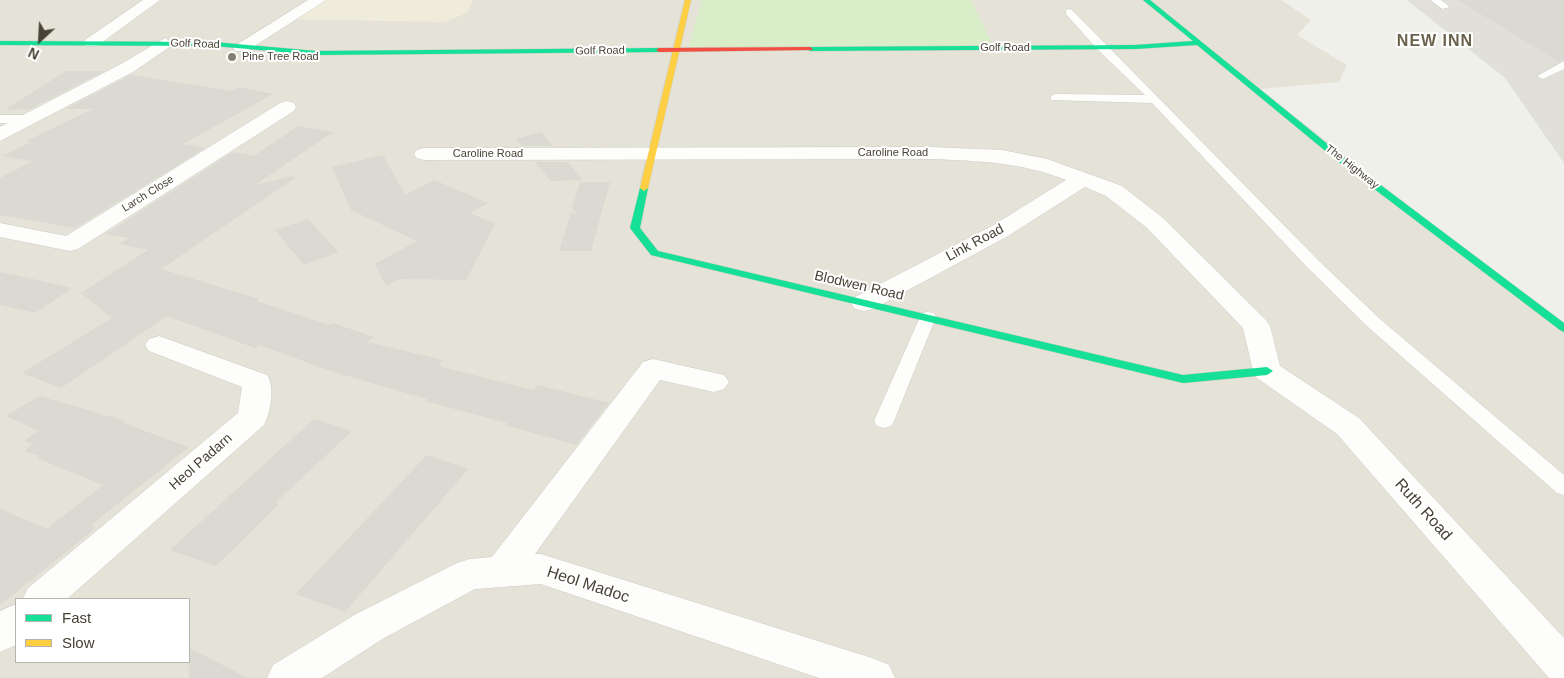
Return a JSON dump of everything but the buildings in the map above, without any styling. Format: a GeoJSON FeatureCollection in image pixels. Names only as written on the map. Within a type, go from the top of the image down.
{"type":"FeatureCollection","features":[{"type":"Feature","properties":{"kind":"street"},"geometry":{"type":"LineString","coordinates":[[90,43],[153,0]]}},
{"type":"Feature","properties":{"kind":"street"},"geometry":{"type":"LineString","coordinates":[[241,46],[319,0]]}},
{"type":"Feature","properties":{"kind":"street","name":"Blodwen Road"},"geometry":{"type":"LineString","coordinates":[[688,0],[674,50],[653,153],[635,228],[654,253],[1183,379],[1267,371]]}},
{"type":"Feature","properties":{"kind":"street","name":"The Highway"},"geometry":{"type":"LineString","coordinates":[[1146,0],[1343,161],[1564,328]]}},
{"type":"Feature","properties":{"kind":"street","name":"Golf Road"},"geometry":{"type":"LineString","coordinates":[[0,43],[165,43],[241,46],[316,53],[1101,48],[1200,43]]}},
{"type":"Feature","properties":{"kind":"street"},"geometry":{"type":"LineString","coordinates":[[0,135],[128,68],[165,43]]}},
{"type":"Feature","properties":{"kind":"street","name":"Larch Close"},"geometry":{"type":"LineString","coordinates":[[0,230],[70,244],[287,107]]}},
{"type":"Feature","properties":{"kind":"street","name":"Caroline Road"},"geometry":{"type":"LineString","coordinates":[[424,154],[932,153],[1002,156],[1047,165],[1114,191],[1155,223],[1256,326],[1267,371]]}},
{"type":"Feature","properties":{"kind":"street","name":"Link Road"},"geometry":{"type":"LineString","coordinates":[[864,302],[1000,231],[1083,179]]}},
{"type":"Feature","properties":{"kind":"street","name":"Heol Padarn"},"geometry":{"type":"LineString","coordinates":[[42,598],[253,417],[257,382],[159,345]]}},
{"type":"Feature","properties":{"kind":"street"},"geometry":{"type":"LineString","coordinates":[[502,572],[652,369],[714,382]]}},
{"type":"Feature","properties":{"kind":"street","name":"Ruth Road"},"geometry":{"type":"LineString","coordinates":[[1267,371],[1348,426],[1564,666]]}},
{"type":"Feature","properties":{"kind":"street","name":"Heol Madoc"},"geometry":{"type":"LineString","coordinates":[[287,678],[370,626],[470,574],[541,569],[875,678]]}},
{"type":"Feature","properties":{"kind":"street"},"geometry":{"type":"LineString","coordinates":[[0,635],[15,622]]}},
{"type":"Feature","properties":{"kind":"lane"},"geometry":{"type":"LineString","coordinates":[[1435,0],[1445,7]]}},
{"type":"Feature","properties":{"kind":"lane"},"geometry":{"type":"LineString","coordinates":[[1069,12],[1101,48],[1154,99],[1312,263],[1367,316],[1564,488]]}},
{"type":"Feature","properties":{"kind":"lane"},"geometry":{"type":"LineString","coordinates":[[1543,76],[1564,64]]}},
{"type":"Feature","properties":{"kind":"lane"},"geometry":{"type":"LineString","coordinates":[[1055,98],[1154,99]]}},
{"type":"Feature","properties":{"kind":"lane"},"geometry":{"type":"LineString","coordinates":[[0,119],[31,119]]}},
{"type":"Feature","properties":{"kind":"lane"},"geometry":{"type":"LineString","coordinates":[[884,421],[928,317]]}},
{"type":"Feature","properties":{"kind":"shaded area"},"geometry":{"type":"Polygon","coordinates":[[[0,0],[1281,0],[1311,20],[1297,35],[1347,65],[1339,82],[1260,89],[1564,328],[1564,678],[0,678],[0,0]]]}},
{"type":"Feature","properties":{"kind":"shaded area"},"geometry":{"type":"Polygon","coordinates":[[[310,0],[473,0],[467,13],[445,22],[276,19],[310,0]]]}},
{"type":"Feature","properties":{"kind":"shaded area"},"geometry":{"type":"Polygon","coordinates":[[[1407,0],[1564,0],[1564,163],[1505,78],[1407,0]]]}},
{"type":"Feature","properties":{"kind":"green space"},"geometry":{"type":"Polygon","coordinates":[[[702,0],[971,0],[994,48],[688,49],[702,0]]]}},
{"type":"Feature","properties":{"kind":"traffic: fast"},"geometry":{"type":"LineString","coordinates":[[1146,0],[1343,161],[1564,328]]}},
{"type":"Feature","properties":{"kind":"traffic: fast"},"geometry":{"type":"LineString","coordinates":[[0,43],[214,44],[316,53],[659,50]]}},
{"type":"Feature","properties":{"kind":"traffic: fast"},"geometry":{"type":"LineString","coordinates":[[810,49],[1135,47],[1200,43]]}},
{"type":"Feature","properties":{"kind":"traffic: fast"},"geometry":{"type":"LineString","coordinates":[[644,188],[635,228],[655,253],[1183,379],[1267,371]]}},
{"type":"Feature","properties":{"kind":"traffic: slow"},"geometry":{"type":"LineString","coordinates":[[644,188],[688,0]]}},
{"type":"Feature","properties":{"kind":"traffic: jam"},"geometry":{"type":"LineString","coordinates":[[659,50],[810,49]]}},
{"type":"Feature","properties":{"kind":"place","name":"Pine Tree Road"},"geometry":{"type":"Point","coordinates":[232,57]}},
{"type":"Feature","properties":{"kind":"district","name":"NEW INN"},"geometry":{"type":"Point","coordinates":[1435,42]}}]}
